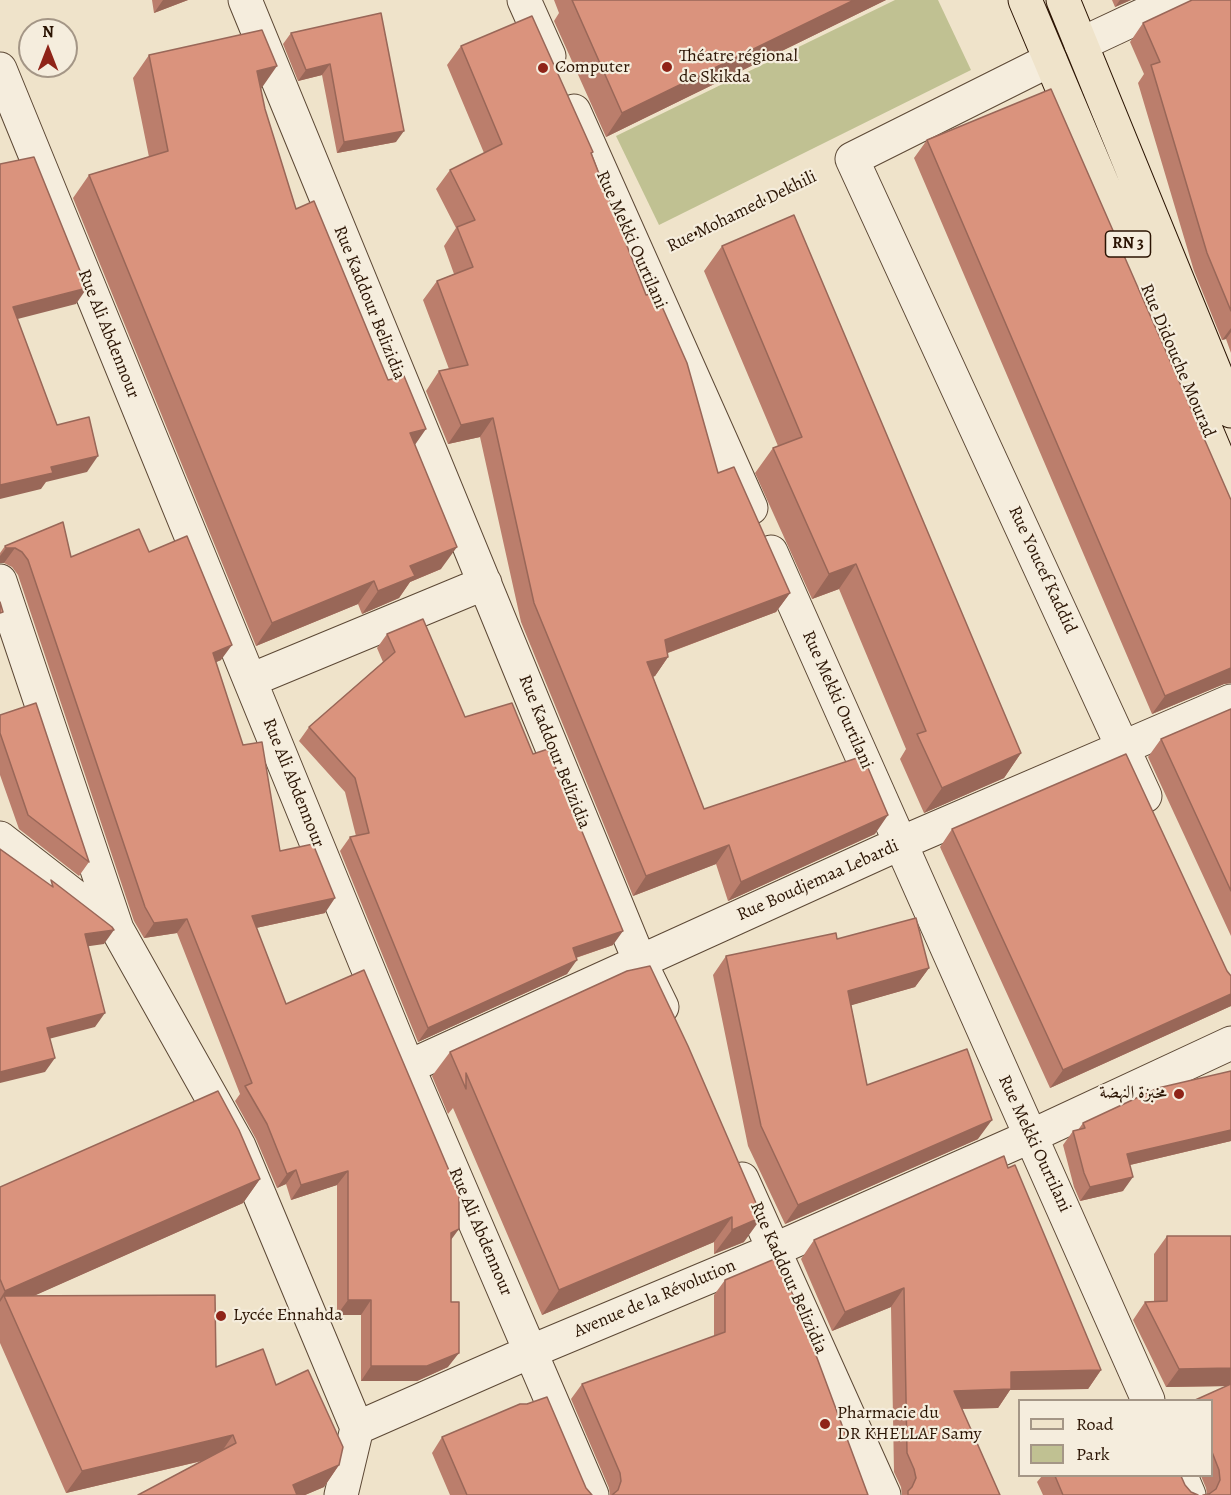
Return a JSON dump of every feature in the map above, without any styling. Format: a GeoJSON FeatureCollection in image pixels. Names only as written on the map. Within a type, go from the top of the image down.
{"type":"FeatureCollection","features":[{"type":"Feature","properties":{"kind":"main road","name":"Rue Didouche Mourad"},"geometry":{"type":"LineString","coordinates":[[1025,0],[1231,489]]}},
{"type":"Feature","properties":{"kind":"main road","name":"Rue Didouche Mourad"},"geometry":{"type":"LineString","coordinates":[[1063,0],[1231,411]]}},
{"type":"Feature","properties":{"kind":"street","name":"Rue Kaddour Belizidia"},"geometry":{"type":"LineString","coordinates":[[245,0],[640,962],[675,1036]]}},
{"type":"Feature","properties":{"kind":"street","name":"Rue Mekki Ourtilani"},"geometry":{"type":"LineString","coordinates":[[524,0],[1147,1399]]}},
{"type":"Feature","properties":{"kind":"street"},"geometry":{"type":"LineString","coordinates":[[1081,44],[1175,0]]}},
{"type":"Feature","properties":{"kind":"street"},"geometry":{"type":"LineString","coordinates":[[852,159],[1050,60]]}},
{"type":"Feature","properties":{"kind":"street","name":"Rue Ali Abdennour"},"geometry":{"type":"LineString","coordinates":[[0,69],[408,1067],[592,1495]]}},
{"type":"Feature","properties":{"kind":"street","name":"Rue Youcef Kaddid"},"geometry":{"type":"LineString","coordinates":[[852,159],[1158,822]]}},
{"type":"Feature","properties":{"kind":"street"},"geometry":{"type":"LineString","coordinates":[[0,580],[117,929],[239,1146],[357,1428],[341,1495]]}},
{"type":"Feature","properties":{"kind":"street"},"geometry":{"type":"LineString","coordinates":[[251,680],[485,583]]}},
{"type":"Feature","properties":{"kind":"street","name":"Rue Boudjemaa Lebardi"},"geometry":{"type":"LineString","coordinates":[[408,1067],[901,843],[1231,701]]}},
{"type":"Feature","properties":{"kind":"street"},"geometry":{"type":"LineString","coordinates":[[0,838],[117,929]]}},
{"type":"Feature","properties":{"kind":"street","name":"Avenue de la Révolution"},"geometry":{"type":"LineString","coordinates":[[357,1428],[532,1351],[776,1249],[1029,1137],[1231,1043]]}},
{"type":"Feature","properties":{"kind":"street","name":"Rue Kaddour Belizidia"},"geometry":{"type":"LineString","coordinates":[[730,1154],[776,1249],[884,1495]]}},
{"type":"Feature","properties":{"kind":"street"},"geometry":{"type":"LineString","coordinates":[[1181,1477],[1189,1495]]}},
{"type":"Feature","properties":{"kind":"path","name":"Rue Mohamed Dekhili"},"geometry":{"type":"LineString","coordinates":[[641,261],[852,159]]}},
{"type":"Feature","properties":{"kind":"green space"},"geometry":{"type":"Polygon","coordinates":[[[895,0],[938,0],[971,70],[659,225],[616,136],[895,0]]]}},
{"type":"Feature","properties":{"kind":"building","name":"Théatre régional de Skikda"},"geometry":{"type":"Polygon","coordinates":[[[572,0],[854,0],[622,113],[572,0]]]}},
{"type":"Feature","properties":{"kind":"building"},"geometry":{"type":"Polygon","coordinates":[[[1192,0],[1231,0],[1231,311],[1207,253],[1151,65],[1160,62],[1143,23],[1192,0]]]}},
{"type":"Feature","properties":{"kind":"building"},"geometry":{"type":"Polygon","coordinates":[[[381,13],[404,131],[344,142],[330,64],[306,70],[291,33],[381,13]]]}},
{"type":"Feature","properties":{"kind":"building"},"geometry":{"type":"Polygon","coordinates":[[[532,16],[593,152],[591,153],[646,295],[656,293],[687,363],[718,473],[734,467],[790,593],[665,640],[668,657],[647,662],[704,809],[863,756],[888,815],[741,882],[729,845],[646,876],[534,603],[493,418],[461,425],[439,371],[468,365],[437,281],[473,267],[457,227],[475,220],[450,170],[502,144],[461,46],[532,16]]]}},
{"type":"Feature","properties":{"kind":"building"},"geometry":{"type":"Polygon","coordinates":[[[262,30],[277,66],[257,71],[265,109],[296,209],[314,201],[388,380],[404,376],[426,429],[410,433],[457,547],[410,566],[415,576],[378,591],[374,581],[272,623],[89,175],[168,151],[149,55],[262,30]]]}},
{"type":"Feature","properties":{"kind":"building"},"geometry":{"type":"Polygon","coordinates":[[[1051,89],[1231,500],[1231,668],[1165,696],[927,140],[1051,89]]]}},
{"type":"Feature","properties":{"kind":"building"},"geometry":{"type":"Polygon","coordinates":[[[34,157],[87,288],[13,307],[57,425],[89,417],[98,456],[51,467],[53,473],[0,485],[0,164],[34,157]]]}},
{"type":"Feature","properties":{"kind":"building"},"geometry":{"type":"Polygon","coordinates":[[[794,215],[1021,753],[942,788],[917,734],[926,731],[856,564],[829,574],[773,448],[802,437],[722,246],[794,215]]]}},
{"type":"Feature","properties":{"kind":"building"},"geometry":{"type":"Polygon","coordinates":[[[63,522],[71,557],[139,529],[149,552],[187,536],[232,645],[213,653],[243,745],[262,742],[280,851],[313,844],[335,898],[252,916],[286,1004],[364,970],[459,1194],[459,1229],[451,1233],[451,1302],[459,1302],[459,1353],[427,1366],[371,1366],[371,1300],[348,1300],[348,1171],[301,1185],[296,1170],[287,1174],[267,1124],[245,1086],[252,1083],[187,919],[154,923],[145,907],[28,560],[22,552],[5,546],[63,522]]]}},
{"type":"Feature","properties":{"kind":"building"},"geometry":{"type":"Polygon","coordinates":[[[423,619],[465,717],[512,703],[533,754],[548,749],[623,931],[573,948],[577,960],[428,1028],[350,837],[369,833],[355,778],[309,727],[395,652],[387,634],[423,619]]]}},
{"type":"Feature","properties":{"kind":"building"},"geometry":{"type":"Polygon","coordinates":[[[36,703],[89,862],[28,815],[0,733],[0,715],[36,703]]]}},
{"type":"Feature","properties":{"kind":"building"},"geometry":{"type":"Polygon","coordinates":[[[1231,709],[1231,891],[1161,739],[1231,709]]]}},
{"type":"Feature","properties":{"kind":"building"},"geometry":{"type":"Polygon","coordinates":[[[1126,754],[1231,976],[1231,994],[1063,1070],[952,829],[1126,754]]]}},
{"type":"Feature","properties":{"kind":"building"},"geometry":{"type":"Polygon","coordinates":[[[0,849],[53,887],[51,880],[114,930],[85,934],[105,1013],[47,1028],[55,1058],[0,1072],[0,849]]]}},
{"type":"Feature","properties":{"kind":"building"},"geometry":{"type":"Polygon","coordinates":[[[916,918],[929,968],[848,991],[867,1085],[967,1049],[992,1120],[798,1205],[761,1126],[726,956],[836,933],[837,939],[916,918]]]}},
{"type":"Feature","properties":{"kind":"building"},"geometry":{"type":"Polygon","coordinates":[[[650,966],[688,1046],[762,1217],[732,1230],[732,1217],[559,1290],[466,1073],[466,1089],[450,1052],[627,971],[650,966]]]}},
{"type":"Feature","properties":{"kind":"building"},"geometry":{"type":"Polygon","coordinates":[[[1231,1071],[1231,1130],[1127,1154],[1133,1177],[1090,1187],[1073,1131],[1085,1128],[1083,1123],[1158,1088],[1231,1071]]]}},
{"type":"Feature","properties":{"kind":"building"},"geometry":{"type":"Polygon","coordinates":[[[218,1091],[239,1130],[260,1179],[5,1291],[0,1279],[0,1187],[218,1091]]]}},
{"type":"Feature","properties":{"kind":"building"},"geometry":{"type":"Polygon","coordinates":[[[1004,1156],[1008,1168],[1015,1165],[1101,1370],[1011,1372],[1011,1389],[954,1391],[1000,1495],[908,1495],[916,1478],[907,1453],[904,1288],[845,1312],[814,1240],[1004,1156]]]}},
{"type":"Feature","properties":{"kind":"building"},"geometry":{"type":"Polygon","coordinates":[[[1167,1236],[1231,1236],[1231,1368],[1179,1369],[1145,1302],[1167,1301],[1167,1236]]]}},
{"type":"Feature","properties":{"kind":"building"},"geometry":{"type":"Polygon","coordinates":[[[777,1258],[808,1330],[868,1495],[612,1495],[618,1490],[621,1481],[620,1473],[582,1384],[725,1332],[725,1280],[777,1258]]]}},
{"type":"Feature","properties":{"kind":"building"},"geometry":{"type":"Polygon","coordinates":[[[215,1295],[216,1367],[263,1349],[276,1385],[308,1370],[343,1447],[339,1465],[293,1485],[297,1495],[138,1495],[236,1443],[233,1435],[82,1471],[4,1296],[215,1295]]]}},
{"type":"Feature","properties":{"kind":"building"},"geometry":{"type":"Polygon","coordinates":[[[1231,1384],[1231,1495],[1203,1495],[1216,1489],[1220,1480],[1213,1455],[1213,1399],[1197,1399],[1231,1384]]]}},
{"type":"Feature","properties":{"kind":"building"},"geometry":{"type":"Polygon","coordinates":[[[547,1397],[586,1488],[592,1495],[467,1495],[442,1437],[520,1404],[547,1397]]]}},
{"type":"Feature","properties":{"kind":"building"},"geometry":{"type":"Polygon","coordinates":[[[1055,1477],[1181,1477],[1191,1492],[1198,1495],[1063,1495],[1055,1477]]]}},
{"type":"Feature","properties":{"kind":"place","name":"Théatre régional de Skikda"},"geometry":{"type":"Point","coordinates":[667,67]}},
{"type":"Feature","properties":{"kind":"place","name":"Computer"},"geometry":{"type":"Point","coordinates":[543,68]}},
{"type":"Feature","properties":{"kind":"place","name":"مخبزة النهضة"},"geometry":{"type":"Point","coordinates":[1179,1094]}},
{"type":"Feature","properties":{"kind":"place","name":"Lycée Ennahda"},"geometry":{"type":"Point","coordinates":[221,1316]}},
{"type":"Feature","properties":{"kind":"place","name":"Pharmacie du DR KHELLAF Samy"},"geometry":{"type":"Point","coordinates":[825,1424]}}]}
